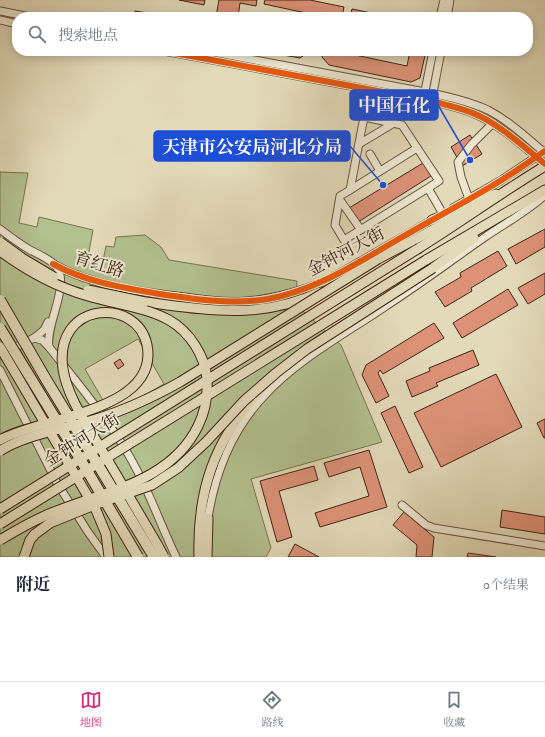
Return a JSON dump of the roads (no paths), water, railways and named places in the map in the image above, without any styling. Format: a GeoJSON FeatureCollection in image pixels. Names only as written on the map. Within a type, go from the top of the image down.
{"type":"FeatureCollection","features":[{"type":"Feature","properties":{"kind":"highway"},"geometry":{"type":"LineString","coordinates":[[0,300],[47,381],[154,557]]}},
{"type":"Feature","properties":{"kind":"highway"},"geometry":{"type":"LineString","coordinates":[[0,328],[138,557]]}},
{"type":"Feature","properties":{"kind":"main road","name":"金钟河大街"},"geometry":{"type":"LineString","coordinates":[[0,509],[467,218],[503,192],[545,165]]}},
{"type":"Feature","properties":{"kind":"main road","name":"金钟河大街"},"geometry":{"type":"LineString","coordinates":[[0,524],[426,260],[545,190]]}},
{"type":"Feature","properties":{"kind":"main road"},"geometry":{"type":"LineString","coordinates":[[432,220],[486,197],[503,192]]}},
{"type":"Feature","properties":{"kind":"main road"},"geometry":{"type":"LineString","coordinates":[[0,451],[10,445],[118,413],[160,393],[378,259],[503,192]]}},
{"type":"Feature","properties":{"kind":"main road"},"geometry":{"type":"LineString","coordinates":[[24,557],[30,540],[35,534],[50,523],[91,506],[152,485],[178,468],[206,442],[244,401],[276,373],[307,349],[433,268],[524,203]]}},
{"type":"Feature","properties":{"kind":"main road"},"geometry":{"type":"LineString","coordinates":[[0,242],[45,273],[94,292],[146,302],[206,310],[236,312],[252,311],[284,305],[317,293],[346,279]]}},
{"type":"Feature","properties":{"kind":"main road"},"geometry":{"type":"LineString","coordinates":[[0,251],[29,271],[60,286],[89,296],[149,312],[171,321],[195,344],[204,363],[207,384],[204,410],[195,432],[182,450],[166,465],[130,484],[53,512],[0,540]]}},
{"type":"Feature","properties":{"kind":"main road"},"geometry":{"type":"LineString","coordinates":[[0,440],[40,425],[73,415],[80,413],[87,411],[120,397],[134,387],[146,367],[147,350],[142,334],[128,319],[106,312],[90,314],[84,317],[71,328],[67,334],[63,348],[63,368],[67,383],[78,409],[82,416],[86,422],[112,468],[157,544],[164,557]]}},
{"type":"Feature","properties":{"kind":"main road"},"geometry":{"type":"LineString","coordinates":[[0,347],[96,510],[106,534],[108,557]]}},
{"type":"Feature","properties":{"kind":"main road"},"geometry":{"type":"LineString","coordinates":[[199,557],[200,518],[203,493],[212,466],[225,438],[248,405],[276,373]]}},
{"type":"Feature","properties":{"kind":"main road"},"geometry":{"type":"LineString","coordinates":[[207,557],[208,518]]}},
{"type":"Feature","properties":{"kind":"street"},"geometry":{"type":"LineString","coordinates":[[441,12],[444,0]]}},
{"type":"Feature","properties":{"kind":"street"},"geometry":{"type":"LineString","coordinates":[[448,12],[450,0]]}},
{"type":"Feature","properties":{"kind":"street"},"geometry":{"type":"LineString","coordinates":[[0,11],[12,13]]}},
{"type":"Feature","properties":{"kind":"street"},"geometry":{"type":"LineString","coordinates":[[0,20],[12,23]]}},
{"type":"Feature","properties":{"kind":"street"},"geometry":{"type":"LineString","coordinates":[[190,56],[427,101],[460,109],[476,114],[493,123],[545,165]]}},
{"type":"Feature","properties":{"kind":"street"},"geometry":{"type":"LineString","coordinates":[[234,56],[429,92],[475,105],[488,110],[513,126],[545,152]]}},
{"type":"Feature","properties":{"kind":"street"},"geometry":{"type":"LineString","coordinates":[[429,92],[433,56]]}},
{"type":"Feature","properties":{"kind":"street"},"geometry":{"type":"LineString","coordinates":[[427,101],[440,56]]}},
{"type":"Feature","properties":{"kind":"street"},"geometry":{"type":"LineString","coordinates":[[350,190],[364,117],[402,125],[439,181],[344,240],[335,225],[340,196],[350,190],[417,148]]}},
{"type":"Feature","properties":{"kind":"street"},"geometry":{"type":"LineString","coordinates":[[359,144],[394,123]]}},
{"type":"Feature","properties":{"kind":"street"},"geometry":{"type":"LineString","coordinates":[[469,199],[458,162],[471,145],[493,123]]}},
{"type":"Feature","properties":{"kind":"street","name":"金钟河大街"},"geometry":{"type":"LineString","coordinates":[[138,290],[222,301],[245,302],[268,299],[288,294],[326,280],[500,181],[545,152]]}},
{"type":"Feature","properties":{"kind":"street"},"geometry":{"type":"LineString","coordinates":[[370,154],[380,171]]}},
{"type":"Feature","properties":{"kind":"street"},"geometry":{"type":"LineString","coordinates":[[428,188],[443,214]]}},
{"type":"Feature","properties":{"kind":"street"},"geometry":{"type":"LineString","coordinates":[[208,518],[212,494],[229,448],[249,416],[264,396],[275,385],[332,341],[415,287],[486,236],[532,207],[545,195]]}},
{"type":"Feature","properties":{"kind":"street"},"geometry":{"type":"LineString","coordinates":[[340,200],[361,230]]}},
{"type":"Feature","properties":{"kind":"street","name":"育红路"},"geometry":{"type":"LineString","coordinates":[[0,229],[53,264],[76,275],[98,282],[138,290]]}},
{"type":"Feature","properties":{"kind":"street","name":"育红路"},"geometry":{"type":"LineString","coordinates":[[49,347],[48,336],[60,286],[59,273],[53,264]]}},
{"type":"Feature","properties":{"kind":"street","name":"育红路"},"geometry":{"type":"LineString","coordinates":[[0,355],[34,338],[46,327],[57,286],[64,278],[70,275],[76,275]]}},
{"type":"Feature","properties":{"kind":"street"},"geometry":{"type":"LineString","coordinates":[[34,338],[42,340],[49,347],[95,405],[122,443],[137,469],[175,555]]}},
{"type":"Feature","properties":{"kind":"street"},"geometry":{"type":"LineString","coordinates":[[0,370],[57,483],[88,532],[108,557]]}},
{"type":"Feature","properties":{"kind":"street"},"geometry":{"type":"LineString","coordinates":[[402,505],[426,525],[434,528],[545,546]]}},
{"type":"Feature","properties":{"kind":"place","name":"中国石化"},"geometry":{"type":"Point","coordinates":[470,160]}},
{"type":"Feature","properties":{"kind":"place","name":"天津市公安局河北分局"},"geometry":{"type":"Point","coordinates":[383,185]}}]}
